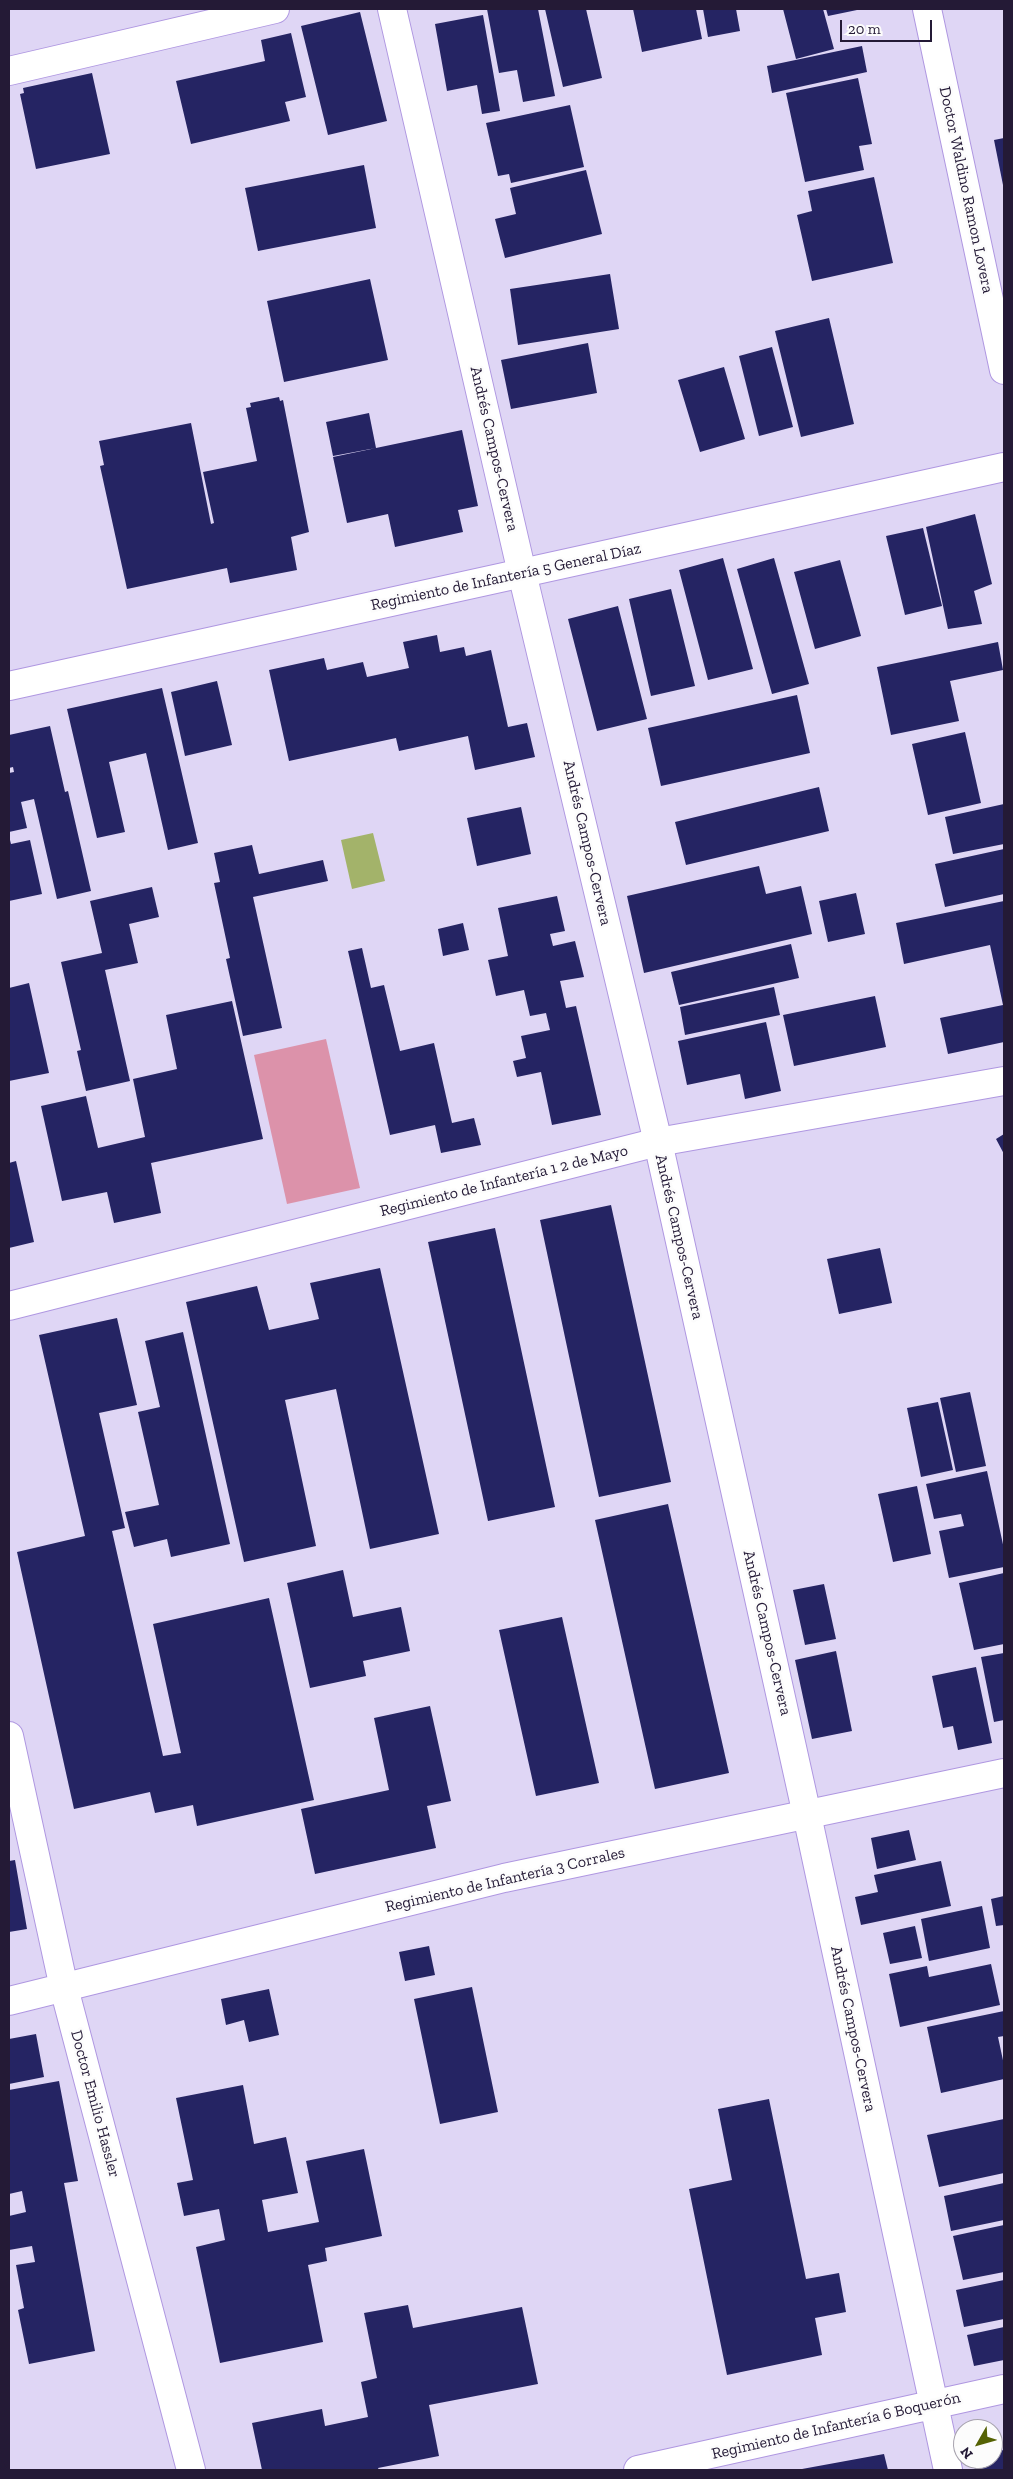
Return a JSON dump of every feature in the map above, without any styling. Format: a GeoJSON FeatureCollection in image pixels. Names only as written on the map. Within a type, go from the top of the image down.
{"type":"FeatureCollection","features":[{"type":"Feature","properties":{"kind":"street"},"geometry":{"type":"LineString","coordinates":[[9,70],[275,9]]}},
{"type":"Feature","properties":{"kind":"street","name":"Andrés Campos-Cervera"},"geometry":{"type":"LineString","coordinates":[[392,9],[522,573],[658,1142],[807,1815],[948,2470]]}},
{"type":"Feature","properties":{"kind":"street","name":"Doctor Waldino Ramon Lovera"},"geometry":{"type":"LineString","coordinates":[[927,9],[1004,370]]}},
{"type":"Feature","properties":{"kind":"street","name":"Regimiento de Infantería 5 General Díaz"},"geometry":{"type":"LineString","coordinates":[[9,686],[1004,468]]}},
{"type":"Feature","properties":{"kind":"street","name":"Regimiento de Infantería 1 2 de Mayo"},"geometry":{"type":"LineString","coordinates":[[9,1306],[658,1142],[1004,1081]]}},
{"type":"Feature","properties":{"kind":"street","name":"Doctor Emilio Hassler"},"geometry":{"type":"LineString","coordinates":[[9,1736],[64,1988],[191,2470]]}},
{"type":"Feature","properties":{"kind":"street","name":"Regimiento de Infantería 3 Corrales"},"geometry":{"type":"LineString","coordinates":[[9,2001],[504,1878],[1004,1773]]}},
{"type":"Feature","properties":{"kind":"street","name":"Regimiento de Infantería 6 Boquerón"},"geometry":{"type":"LineString","coordinates":[[638,2470],[1004,2389]]}},
{"type":"Feature","properties":{"kind":"shaded area"},"geometry":{"type":"Polygon","coordinates":[[[373,833],[385,881],[352,889],[341,840],[373,833]]]}},
{"type":"Feature","properties":{"kind":"shaded area"},"geometry":{"type":"Polygon","coordinates":[[[326,1039],[360,1188],[287,1204],[254,1055],[326,1039]]]}},
{"type":"Feature","properties":{"kind":"building"},"geometry":{"type":"Polygon","coordinates":[[[487,9],[538,9],[555,96],[523,102],[517,70],[499,73],[487,9]]]}},
{"type":"Feature","properties":{"kind":"building"},"geometry":{"type":"Polygon","coordinates":[[[545,9],[586,9],[602,78],[563,87],[545,9]]]}},
{"type":"Feature","properties":{"kind":"building"},"geometry":{"type":"Polygon","coordinates":[[[633,9],[696,9],[702,39],[642,52],[633,9]]]}},
{"type":"Feature","properties":{"kind":"building"},"geometry":{"type":"Polygon","coordinates":[[[703,9],[736,9],[740,31],[708,37],[703,9]]]}},
{"type":"Feature","properties":{"kind":"building"},"geometry":{"type":"Polygon","coordinates":[[[783,9],[823,9],[834,49],[796,59],[783,9]]]}},
{"type":"Feature","properties":{"kind":"building"},"geometry":{"type":"Polygon","coordinates":[[[826,9],[857,9],[857,10],[828,16],[826,9]]]}},
{"type":"Feature","properties":{"kind":"building"},"geometry":{"type":"Polygon","coordinates":[[[360,12],[387,121],[328,135],[301,26],[360,12]]]}},
{"type":"Feature","properties":{"kind":"building"},"geometry":{"type":"Polygon","coordinates":[[[483,15],[500,111],[482,114],[477,85],[447,91],[435,24],[483,15]]]}},
{"type":"Feature","properties":{"kind":"building"},"geometry":{"type":"Polygon","coordinates":[[[291,33],[306,97],[285,102],[290,121],[191,144],[176,81],[265,61],[261,40],[291,33]]]}},
{"type":"Feature","properties":{"kind":"building"},"geometry":{"type":"Polygon","coordinates":[[[862,46],[867,72],[772,93],[767,66],[862,46]]]}},
{"type":"Feature","properties":{"kind":"building"},"geometry":{"type":"Polygon","coordinates":[[[92,73],[110,154],[36,169],[20,94],[24,93],[23,88],[92,73]]]}},
{"type":"Feature","properties":{"kind":"building"},"geometry":{"type":"Polygon","coordinates":[[[858,78],[872,144],[859,146],[864,170],[805,182],[786,93],[858,78]]]}},
{"type":"Feature","properties":{"kind":"building"},"geometry":{"type":"Polygon","coordinates":[[[570,105],[584,167],[511,183],[509,174],[498,176],[486,123],[570,105]]]}},
{"type":"Feature","properties":{"kind":"building"},"geometry":{"type":"Polygon","coordinates":[[[1004,138],[1004,185],[1003,185],[994,140],[1004,138]]]}},
{"type":"Feature","properties":{"kind":"building"},"geometry":{"type":"Polygon","coordinates":[[[364,165],[376,228],[258,251],[245,188],[364,165]]]}},
{"type":"Feature","properties":{"kind":"building"},"geometry":{"type":"Polygon","coordinates":[[[586,170],[602,234],[505,258],[495,219],[516,214],[510,188],[586,170]]]}},
{"type":"Feature","properties":{"kind":"building"},"geometry":{"type":"Polygon","coordinates":[[[874,177],[893,263],[812,281],[797,215],[812,211],[808,191],[874,177]]]}},
{"type":"Feature","properties":{"kind":"building"},"geometry":{"type":"Polygon","coordinates":[[[610,274],[619,329],[518,345],[510,289],[610,274]]]}},
{"type":"Feature","properties":{"kind":"building"},"geometry":{"type":"Polygon","coordinates":[[[370,279],[388,360],[284,382],[267,301],[370,279]]]}},
{"type":"Feature","properties":{"kind":"building"},"geometry":{"type":"Polygon","coordinates":[[[829,318],[854,424],[801,437],[775,331],[829,318]]]}},
{"type":"Feature","properties":{"kind":"building"},"geometry":{"type":"Polygon","coordinates":[[[588,343],[597,393],[511,409],[501,360],[588,343]]]}},
{"type":"Feature","properties":{"kind":"building"},"geometry":{"type":"Polygon","coordinates":[[[772,347],[793,427],[759,436],[739,356],[772,347]]]}},
{"type":"Feature","properties":{"kind":"building"},"geometry":{"type":"Polygon","coordinates":[[[724,367],[745,439],[700,452],[678,380],[724,367]]]}},
{"type":"Feature","properties":{"kind":"building"},"geometry":{"type":"Polygon","coordinates":[[[279,397],[280,401],[283,400],[309,532],[291,537],[297,570],[230,583],[227,568],[127,589],[100,466],[104,465],[99,441],[191,423],[211,524],[214,523],[203,472],[257,461],[246,408],[251,407],[250,403],[279,397]]]}},
{"type":"Feature","properties":{"kind":"building"},"geometry":{"type":"Polygon","coordinates":[[[369,413],[376,448],[333,456],[326,422],[369,413]]]}},
{"type":"Feature","properties":{"kind":"building"},"geometry":{"type":"Polygon","coordinates":[[[462,430],[478,506],[458,510],[463,532],[395,547],[388,514],[347,523],[333,457],[462,430]]]}},
{"type":"Feature","properties":{"kind":"building"},"geometry":{"type":"Polygon","coordinates":[[[975,514],[992,584],[974,591],[982,624],[948,629],[926,527],[975,514]]]}},
{"type":"Feature","properties":{"kind":"building"},"geometry":{"type":"Polygon","coordinates":[[[923,528],[942,606],[905,615],[886,536],[923,528]]]}},
{"type":"Feature","properties":{"kind":"building"},"geometry":{"type":"Polygon","coordinates":[[[723,558],[753,669],[708,680],[679,570],[723,558]]]}},
{"type":"Feature","properties":{"kind":"building"},"geometry":{"type":"Polygon","coordinates":[[[774,558],[809,684],[772,694],[737,569],[774,558]]]}},
{"type":"Feature","properties":{"kind":"building"},"geometry":{"type":"Polygon","coordinates":[[[840,560],[861,636],[815,649],[794,572],[840,560]]]}},
{"type":"Feature","properties":{"kind":"building"},"geometry":{"type":"Polygon","coordinates":[[[671,589],[695,686],[651,696],[629,599],[671,589]]]}},
{"type":"Feature","properties":{"kind":"building"},"geometry":{"type":"Polygon","coordinates":[[[618,606],[647,719],[597,731],[568,619],[618,606]]]}},
{"type":"Feature","properties":{"kind":"building"},"geometry":{"type":"Polygon","coordinates":[[[437,635],[440,652],[464,647],[466,656],[491,650],[508,727],[527,723],[535,757],[475,770],[468,736],[399,751],[396,738],[289,761],[269,670],[324,658],[327,670],[363,662],[367,677],[409,668],[403,642],[437,635]]]}},
{"type":"Feature","properties":{"kind":"building"},"geometry":{"type":"Polygon","coordinates":[[[998,642],[1003,670],[950,681],[959,721],[891,735],[877,667],[998,642]]]}},
{"type":"Feature","properties":{"kind":"building"},"geometry":{"type":"Polygon","coordinates":[[[217,681],[232,745],[185,756],[171,692],[217,681]]]}},
{"type":"Feature","properties":{"kind":"building"},"geometry":{"type":"Polygon","coordinates":[[[162,688],[198,843],[168,850],[146,753],[109,762],[125,832],[97,838],[67,709],[162,688]]]}},
{"type":"Feature","properties":{"kind":"building"},"geometry":{"type":"Polygon","coordinates":[[[797,695],[810,753],[661,786],[648,728],[797,695]]]}},
{"type":"Feature","properties":{"kind":"building"},"geometry":{"type":"Polygon","coordinates":[[[50,726],[65,792],[68,791],[91,891],[57,899],[34,799],[21,802],[27,828],[9,832],[9,773],[14,772],[13,767],[9,768],[9,735],[50,726]]]}},
{"type":"Feature","properties":{"kind":"building"},"geometry":{"type":"Polygon","coordinates":[[[965,732],[981,803],[928,815],[912,744],[965,732]]]}},
{"type":"Feature","properties":{"kind":"building"},"geometry":{"type":"Polygon","coordinates":[[[819,787],[829,831],[686,865],[675,822],[819,787]]]}},
{"type":"Feature","properties":{"kind":"building"},"geometry":{"type":"Polygon","coordinates":[[[1004,804],[1004,844],[953,854],[945,817],[1004,804]]]}},
{"type":"Feature","properties":{"kind":"building"},"geometry":{"type":"Polygon","coordinates":[[[521,807],[531,854],[477,866],[467,818],[521,807]]]}},
{"type":"Feature","properties":{"kind":"building"},"geometry":{"type":"Polygon","coordinates":[[[9,836],[11,844],[30,840],[42,894],[9,901],[9,836]]]}},
{"type":"Feature","properties":{"kind":"building"},"geometry":{"type":"Polygon","coordinates":[[[252,845],[259,874],[323,860],[328,881],[253,897],[282,1028],[243,1036],[226,959],[230,958],[214,883],[220,882],[214,853],[252,845]]]}},
{"type":"Feature","properties":{"kind":"building"},"geometry":{"type":"Polygon","coordinates":[[[1004,849],[1004,894],[945,907],[935,864],[1004,849]]]}},
{"type":"Feature","properties":{"kind":"building"},"geometry":{"type":"Polygon","coordinates":[[[759,866],[766,894],[801,886],[812,934],[644,973],[627,896],[759,866]]]}},
{"type":"Feature","properties":{"kind":"building"},"geometry":{"type":"Polygon","coordinates":[[[152,887],[159,917],[129,924],[138,963],[105,970],[130,1081],[86,1091],[77,1051],[81,1050],[61,962],[102,953],[90,901],[152,887]]]}},
{"type":"Feature","properties":{"kind":"building"},"geometry":{"type":"Polygon","coordinates":[[[856,893],[865,934],[828,942],[819,901],[856,893]]]}},
{"type":"Feature","properties":{"kind":"building"},"geometry":{"type":"Polygon","coordinates":[[[557,896],[565,931],[550,934],[553,946],[575,941],[584,977],[560,981],[566,1008],[576,1006],[601,1115],[552,1125],[541,1072],[517,1077],[513,1061],[526,1058],[521,1036],[550,1030],[546,1013],[530,1016],[524,990],[496,996],[488,960],[508,956],[498,908],[557,896]]]}},
{"type":"Feature","properties":{"kind":"building"},"geometry":{"type":"Polygon","coordinates":[[[1004,901],[1004,1042],[948,1054],[940,1018],[1003,1005],[990,945],[904,964],[896,923],[1004,901]]]}},
{"type":"Feature","properties":{"kind":"building"},"geometry":{"type":"Polygon","coordinates":[[[463,923],[469,950],[443,956],[438,929],[463,923]]]}},
{"type":"Feature","properties":{"kind":"building"},"geometry":{"type":"Polygon","coordinates":[[[791,944],[799,978],[679,1005],[671,972],[791,944]]]}},
{"type":"Feature","properties":{"kind":"building"},"geometry":{"type":"Polygon","coordinates":[[[362,948],[371,988],[384,985],[400,1051],[434,1043],[452,1123],[474,1118],[481,1145],[441,1153],[435,1125],[390,1135],[348,951],[362,948]]]}},
{"type":"Feature","properties":{"kind":"building"},"geometry":{"type":"Polygon","coordinates":[[[29,983],[49,1073],[9,1081],[9,988],[29,983]]]}},
{"type":"Feature","properties":{"kind":"building"},"geometry":{"type":"Polygon","coordinates":[[[774,987],[780,1015],[685,1035],[680,1007],[774,987]]]}},
{"type":"Feature","properties":{"kind":"building"},"geometry":{"type":"Polygon","coordinates":[[[875,996],[886,1047],[794,1066],[783,1015],[875,996]]]}},
{"type":"Feature","properties":{"kind":"building"},"geometry":{"type":"Polygon","coordinates":[[[232,1001],[263,1139],[151,1163],[161,1213],[114,1223],[107,1192],[62,1201],[41,1106],[86,1096],[98,1148],[145,1137],[133,1079],[177,1069],[166,1015],[232,1001]]]}},
{"type":"Feature","properties":{"kind":"building"},"geometry":{"type":"Polygon","coordinates":[[[766,1022],[781,1091],[745,1099],[740,1074],[687,1085],[678,1041],[766,1022]]]}},
{"type":"Feature","properties":{"kind":"building"},"geometry":{"type":"Polygon","coordinates":[[[1004,1134],[1004,1154],[996,1139],[1004,1134]]]}},
{"type":"Feature","properties":{"kind":"building"},"geometry":{"type":"Polygon","coordinates":[[[16,1161],[34,1242],[9,1248],[9,1163],[16,1161]]]}},
{"type":"Feature","properties":{"kind":"building"},"geometry":{"type":"Polygon","coordinates":[[[611,1205],[671,1482],[599,1497],[540,1220],[611,1205]]]}},
{"type":"Feature","properties":{"kind":"building"},"geometry":{"type":"Polygon","coordinates":[[[495,1228],[555,1507],[488,1521],[428,1242],[495,1228]]]}},
{"type":"Feature","properties":{"kind":"building"},"geometry":{"type":"Polygon","coordinates":[[[880,1248],[892,1303],[839,1314],[827,1259],[880,1248]]]}},
{"type":"Feature","properties":{"kind":"building"},"geometry":{"type":"Polygon","coordinates":[[[380,1268],[439,1534],[370,1549],[336,1389],[285,1400],[316,1546],[244,1562],[186,1302],[257,1286],[269,1330],[319,1319],[310,1283],[380,1268]]]}},
{"type":"Feature","properties":{"kind":"building"},"geometry":{"type":"Polygon","coordinates":[[[117,1318],[137,1405],[99,1413],[125,1528],[112,1531],[163,1756],[181,1753],[153,1624],[269,1598],[314,1800],[197,1826],[193,1805],[155,1813],[150,1792],[74,1809],[17,1552],[85,1536],[39,1335],[117,1318]]]}},
{"type":"Feature","properties":{"kind":"building"},"geometry":{"type":"Polygon","coordinates":[[[183,1332],[230,1544],[171,1557],[167,1539],[134,1547],[125,1512],[159,1505],[138,1412],[160,1407],[145,1341],[183,1332]]]}},
{"type":"Feature","properties":{"kind":"building"},"geometry":{"type":"Polygon","coordinates":[[[970,1392],[986,1466],[956,1472],[940,1398],[970,1392]]]}},
{"type":"Feature","properties":{"kind":"building"},"geometry":{"type":"Polygon","coordinates":[[[938,1402],[953,1470],[921,1477],[907,1408],[938,1402]]]}},
{"type":"Feature","properties":{"kind":"building"},"geometry":{"type":"Polygon","coordinates":[[[987,1471],[1004,1549],[1004,1567],[949,1578],[939,1531],[964,1526],[961,1514],[934,1519],[926,1484],[987,1471]]]}},
{"type":"Feature","properties":{"kind":"building"},"geometry":{"type":"Polygon","coordinates":[[[917,1486],[931,1554],[893,1562],[878,1494],[917,1486]]]}},
{"type":"Feature","properties":{"kind":"building"},"geometry":{"type":"Polygon","coordinates":[[[668,1504],[729,1773],[655,1789],[595,1520],[668,1504]]]}},
{"type":"Feature","properties":{"kind":"building"},"geometry":{"type":"Polygon","coordinates":[[[343,1570],[353,1617],[401,1607],[410,1651],[363,1661],[366,1676],[310,1688],[287,1583],[343,1570]]]}},
{"type":"Feature","properties":{"kind":"building"},"geometry":{"type":"Polygon","coordinates":[[[1004,1573],[1004,1644],[974,1650],[959,1583],[1004,1573]]]}},
{"type":"Feature","properties":{"kind":"building"},"geometry":{"type":"Polygon","coordinates":[[[824,1584],[836,1639],[805,1645],[793,1590],[824,1584]]]}},
{"type":"Feature","properties":{"kind":"building"},"geometry":{"type":"Polygon","coordinates":[[[562,1617],[599,1783],[536,1796],[499,1630],[562,1617]]]}},
{"type":"Feature","properties":{"kind":"building"},"geometry":{"type":"Polygon","coordinates":[[[836,1651],[852,1731],[812,1739],[795,1660],[836,1651]]]}},
{"type":"Feature","properties":{"kind":"building"},"geometry":{"type":"Polygon","coordinates":[[[1004,1653],[1004,1720],[994,1722],[981,1657],[1004,1653]]]}},
{"type":"Feature","properties":{"kind":"building"},"geometry":{"type":"Polygon","coordinates":[[[976,1667],[992,1743],[958,1750],[953,1726],[943,1728],[932,1676],[976,1667]]]}},
{"type":"Feature","properties":{"kind":"building"},"geometry":{"type":"Polygon","coordinates":[[[430,1706],[451,1801],[427,1806],[436,1848],[315,1874],[301,1809],[389,1790],[374,1718],[430,1706]]]}},
{"type":"Feature","properties":{"kind":"building"},"geometry":{"type":"Polygon","coordinates":[[[909,1830],[916,1860],[877,1869],[871,1838],[909,1830]]]}},
{"type":"Feature","properties":{"kind":"building"},"geometry":{"type":"Polygon","coordinates":[[[15,1860],[27,1929],[9,1932],[9,1861],[15,1860]]]}},
{"type":"Feature","properties":{"kind":"building"},"geometry":{"type":"Polygon","coordinates":[[[941,1861],[951,1906],[861,1925],[855,1897],[878,1892],[874,1875],[941,1861]]]}},
{"type":"Feature","properties":{"kind":"building"},"geometry":{"type":"Polygon","coordinates":[[[1004,1896],[1004,1925],[996,1926],[991,1899],[1004,1896]]]}},
{"type":"Feature","properties":{"kind":"building"},"geometry":{"type":"Polygon","coordinates":[[[982,1906],[990,1948],[929,1961],[921,1919],[982,1906]]]}},
{"type":"Feature","properties":{"kind":"building"},"geometry":{"type":"Polygon","coordinates":[[[915,1926],[922,1958],[890,1964],[883,1933],[915,1926]]]}},
{"type":"Feature","properties":{"kind":"building"},"geometry":{"type":"Polygon","coordinates":[[[429,1946],[435,1975],[405,1981],[399,1952],[429,1946]]]}},
{"type":"Feature","properties":{"kind":"building"},"geometry":{"type":"Polygon","coordinates":[[[991,1964],[1000,2005],[900,2027],[889,1974],[927,1966],[929,1977],[991,1964]]]}},
{"type":"Feature","properties":{"kind":"building"},"geometry":{"type":"Polygon","coordinates":[[[472,1987],[498,2112],[440,2124],[414,1999],[472,1987]]]}},
{"type":"Feature","properties":{"kind":"building"},"geometry":{"type":"Polygon","coordinates":[[[269,1989],[279,2035],[249,2042],[244,2020],[226,2025],[221,1999],[269,1989]]]}},
{"type":"Feature","properties":{"kind":"building"},"geometry":{"type":"Polygon","coordinates":[[[1004,2011],[1004,2036],[998,2037],[1004,2065],[1004,2079],[941,2093],[927,2027],[1004,2011]]]}},
{"type":"Feature","properties":{"kind":"building"},"geometry":{"type":"Polygon","coordinates":[[[36,2034],[44,2077],[9,2084],[9,2039],[36,2034]]]}},
{"type":"Feature","properties":{"kind":"building"},"geometry":{"type":"Polygon","coordinates":[[[59,2081],[78,2181],[64,2183],[95,2351],[29,2364],[18,2310],[24,2308],[16,2265],[35,2262],[32,2246],[9,2250],[9,2216],[26,2212],[22,2191],[9,2194],[9,2090],[59,2081]]]}},
{"type":"Feature","properties":{"kind":"building"},"geometry":{"type":"Polygon","coordinates":[[[243,2085],[254,2144],[286,2137],[298,2193],[262,2200],[268,2232],[319,2222],[306,2161],[364,2149],[382,2236],[325,2248],[327,2261],[308,2265],[323,2342],[220,2363],[196,2247],[225,2240],[219,2209],[184,2216],[177,2183],[193,2180],[176,2098],[243,2085]]]}},
{"type":"Feature","properties":{"kind":"building"},"geometry":{"type":"Polygon","coordinates":[[[769,2099],[806,2279],[839,2273],[846,2312],[815,2318],[822,2355],[727,2375],[689,2189],[732,2180],[718,2109],[769,2099]]]}},
{"type":"Feature","properties":{"kind":"building"},"geometry":{"type":"Polygon","coordinates":[[[1004,2119],[1004,2173],[939,2187],[927,2135],[1004,2119]]]}},
{"type":"Feature","properties":{"kind":"building"},"geometry":{"type":"Polygon","coordinates":[[[1004,2183],[1004,2220],[951,2231],[944,2196],[1004,2183]]]}},
{"type":"Feature","properties":{"kind":"building"},"geometry":{"type":"Polygon","coordinates":[[[1004,2225],[1004,2272],[963,2280],[953,2236],[1004,2225]]]}},
{"type":"Feature","properties":{"kind":"building"},"geometry":{"type":"Polygon","coordinates":[[[1004,2280],[1004,2319],[964,2327],[956,2290],[1004,2280]]]}},
{"type":"Feature","properties":{"kind":"building"},"geometry":{"type":"Polygon","coordinates":[[[408,2305],[413,2328],[522,2307],[538,2384],[429,2405],[439,2456],[378,2468],[379,2470],[262,2470],[252,2423],[322,2409],[325,2426],[368,2417],[361,2382],[377,2378],[364,2313],[408,2305]]]}},
{"type":"Feature","properties":{"kind":"building"},"geometry":{"type":"Polygon","coordinates":[[[1004,2327],[1004,2360],[974,2366],[967,2335],[1004,2327]]]}},
{"type":"Feature","properties":{"kind":"building"},"geometry":{"type":"Polygon","coordinates":[[[1003,2450],[1004,2470],[975,2470],[1003,2469],[1003,2450]]]}},
{"type":"Feature","properties":{"kind":"building"},"geometry":{"type":"Polygon","coordinates":[[[884,2454],[888,2470],[802,2470],[802,2469],[884,2454]]]}}]}
